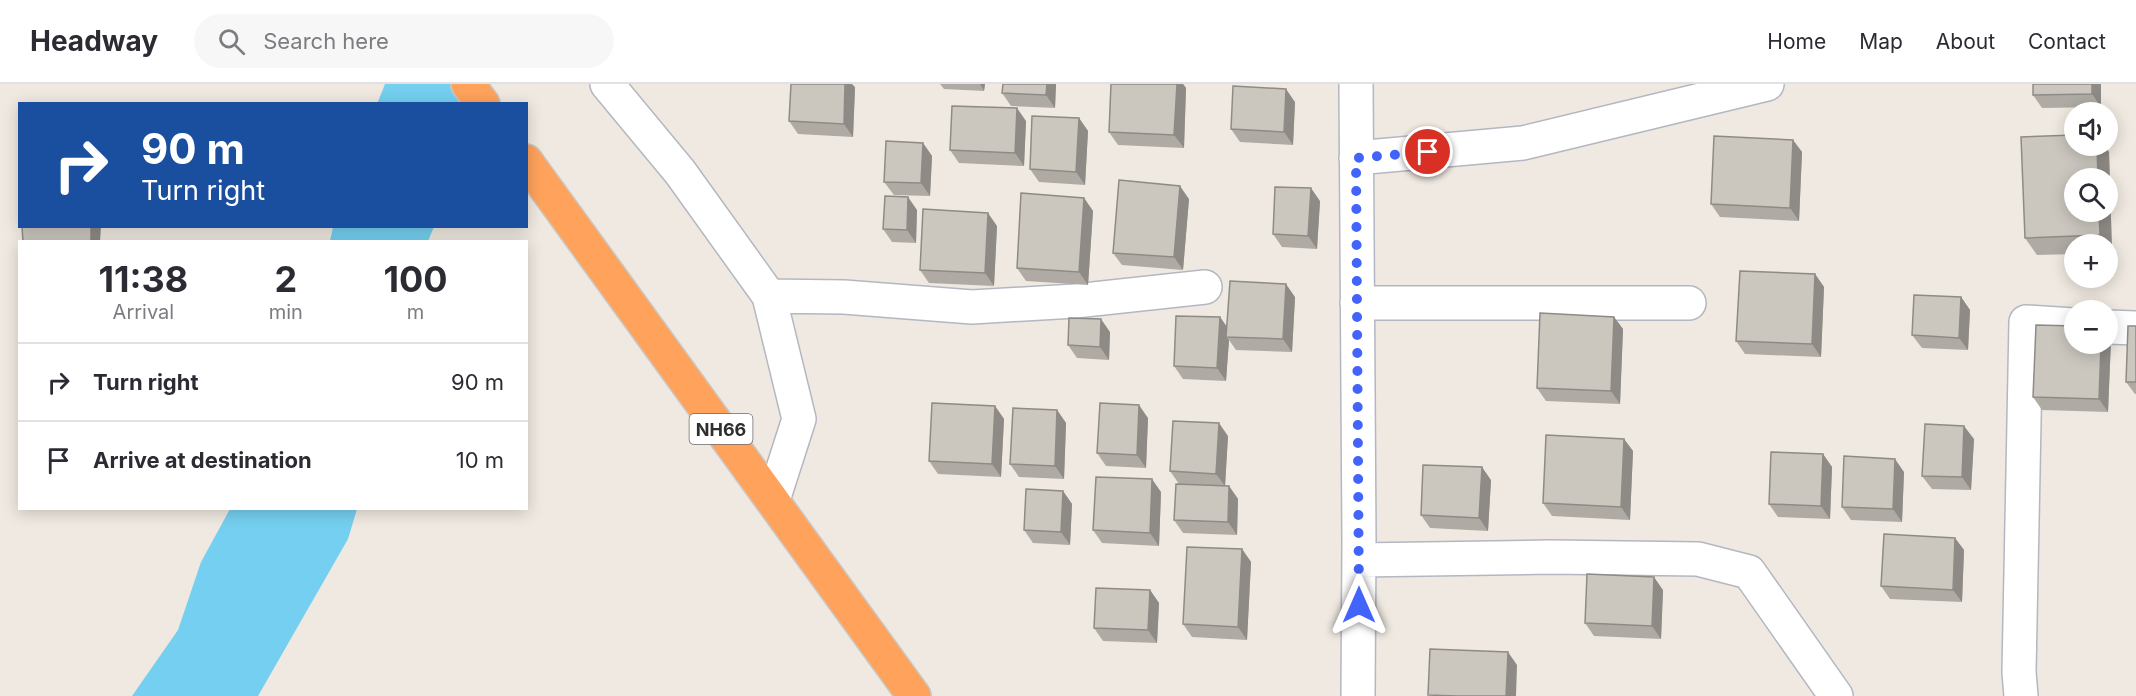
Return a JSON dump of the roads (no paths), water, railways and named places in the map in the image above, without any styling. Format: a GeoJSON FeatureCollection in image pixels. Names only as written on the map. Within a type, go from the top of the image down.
{"type":"FeatureCollection","features":[{"type":"Feature","properties":{"kind":"highway"},"geometry":{"type":"LineString","coordinates":[[468,84],[482,102]]}},
{"type":"Feature","properties":{"kind":"highway","name":"NH66"},"geometry":{"type":"LineString","coordinates":[[528,164],[914,696]]}},
{"type":"Feature","properties":{"kind":"street"},"geometry":{"type":"LineString","coordinates":[[607,84],[680,172],[769,296],[799,419],[773,500]]}},
{"type":"Feature","properties":{"kind":"street"},"geometry":{"type":"LineString","coordinates":[[1356,84],[1358,696]]}},
{"type":"Feature","properties":{"kind":"street"},"geometry":{"type":"LineString","coordinates":[[1356,158],[1523,143],[1767,84]]}},
{"type":"Feature","properties":{"kind":"street"},"geometry":{"type":"LineString","coordinates":[[769,296],[844,297],[972,307],[1075,301],[1205,287]]}},
{"type":"Feature","properties":{"kind":"street"},"geometry":{"type":"LineString","coordinates":[[1357,303],[1689,303]]}},
{"type":"Feature","properties":{"kind":"street"},"geometry":{"type":"LineString","coordinates":[[2021,696],[2019,672],[2026,322],[2064,324]]}},
{"type":"Feature","properties":{"kind":"street"},"geometry":{"type":"LineString","coordinates":[[2118,327],[2136,328]]}},
{"type":"Feature","properties":{"kind":"street"},"geometry":{"type":"LineString","coordinates":[[1359,560],[1551,557],[1698,558],[1749,572],[1836,696]]}},
{"type":"Feature","properties":{"kind":"water"},"geometry":{"type":"Polygon","coordinates":[[[385,84],[491,84],[485,102],[378,102],[385,84]]]}},
{"type":"Feature","properties":{"kind":"water"},"geometry":{"type":"Polygon","coordinates":[[[333,228],[434,228],[428,240],[330,240],[333,228]]]}},
{"type":"Feature","properties":{"kind":"water"},"geometry":{"type":"Polygon","coordinates":[[[229,510],[357,510],[348,539],[258,696],[132,696],[178,630],[201,562],[229,510]]]}}]}
